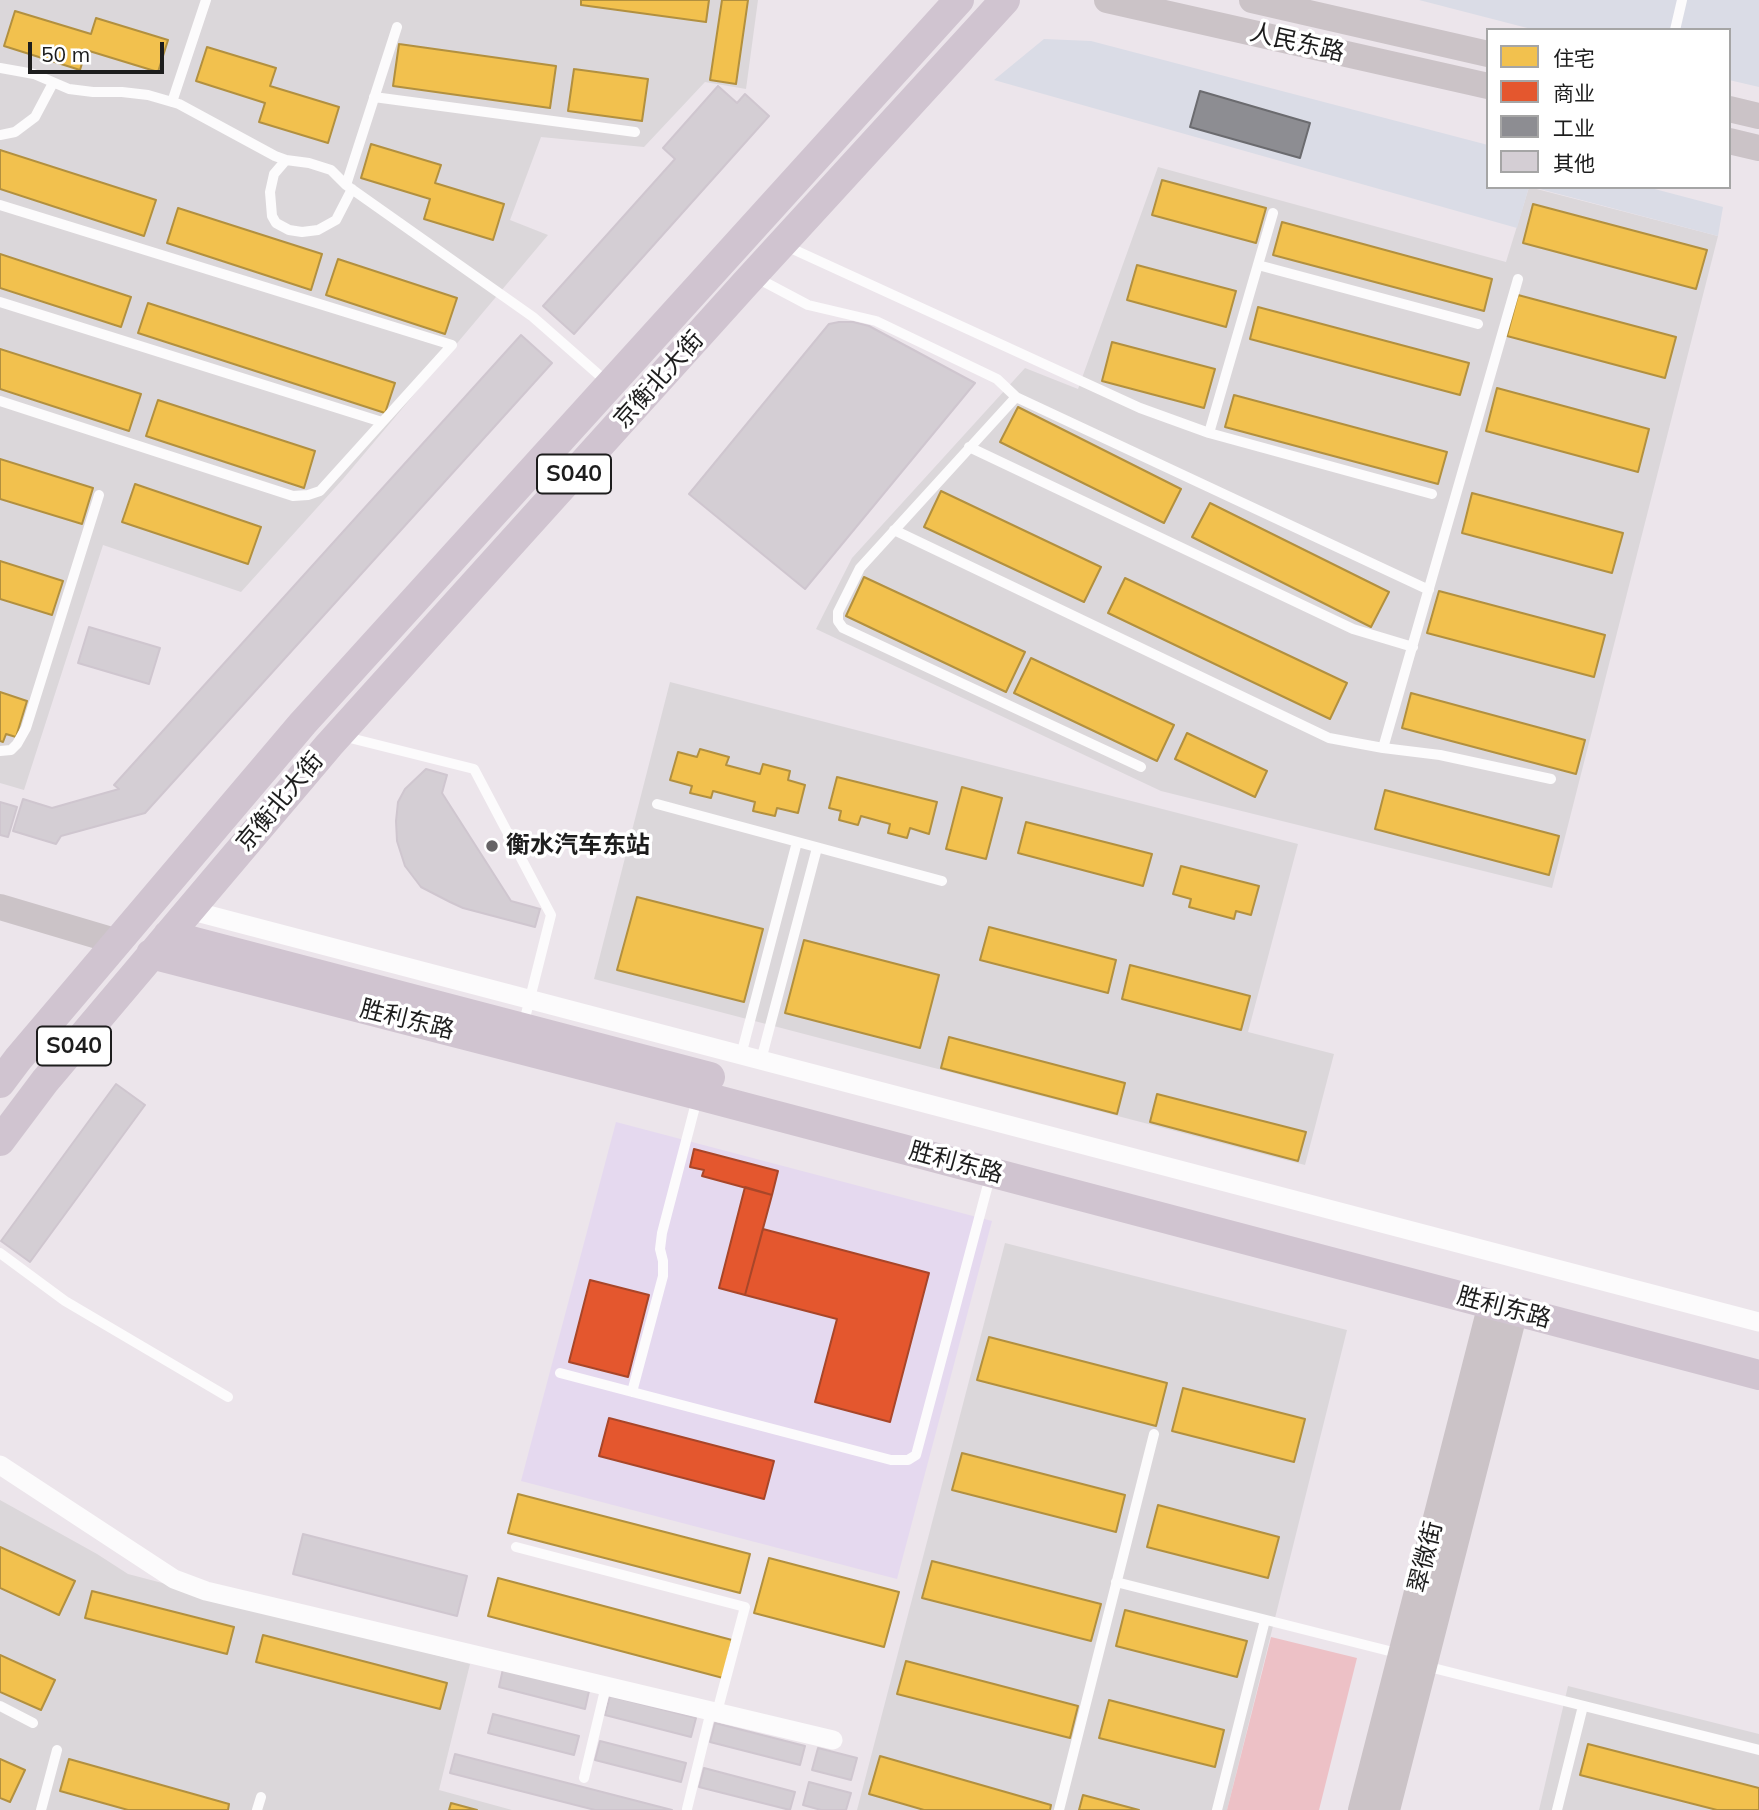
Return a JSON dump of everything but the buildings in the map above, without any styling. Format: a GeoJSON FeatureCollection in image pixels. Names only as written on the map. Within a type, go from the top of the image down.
{"type":"FeatureCollection","features":[{"type":"Feature","properties":{"kind":"main road","name":"京衡北大街"},"geometry":{"type":"LineString","coordinates":[[118,942],[303,723],[959,0]]}},
{"type":"Feature","properties":{"kind":"main road","name":"京衡北大街"},"geometry":{"type":"LineString","coordinates":[[160,945],[338,735],[1005,0]]}},
{"type":"Feature","properties":{"kind":"main road","name":"S040"},"geometry":{"type":"LineString","coordinates":[[0,1083],[118,942]]}},
{"type":"Feature","properties":{"kind":"main road","name":"S040"},"geometry":{"type":"LineString","coordinates":[[0,1141],[45,1081],[160,945]]}},
{"type":"Feature","properties":{"kind":"main road","name":"胜利东路"},"geometry":{"type":"LineString","coordinates":[[160,945],[523,1028],[1759,1354]]}},
{"type":"Feature","properties":{"kind":"main road","name":"胜利东路"},"geometry":{"type":"LineString","coordinates":[[160,945],[698,1095],[1759,1375]]}},
{"type":"Feature","properties":{"kind":"street","name":"人民东路"},"geometry":{"type":"LineString","coordinates":[[1107,0],[1486,86]]}},
{"type":"Feature","properties":{"kind":"street","name":"人民东路"},"geometry":{"type":"LineString","coordinates":[[1252,0],[1486,54]]}},
{"type":"Feature","properties":{"kind":"street"},"geometry":{"type":"LineString","coordinates":[[1288,0],[1363,26]]}},
{"type":"Feature","properties":{"kind":"street"},"geometry":{"type":"LineString","coordinates":[[1731,109],[1759,116]]}},
{"type":"Feature","properties":{"kind":"street"},"geometry":{"type":"LineString","coordinates":[[1731,141],[1759,148]]}},
{"type":"Feature","properties":{"kind":"street"},"geometry":{"type":"LineString","coordinates":[[0,907],[118,942]]}},
{"type":"Feature","properties":{"kind":"street"},"geometry":{"type":"LineString","coordinates":[[189,910],[1759,1322]]}},
{"type":"Feature","properties":{"kind":"street","name":"翠微街"},"geometry":{"type":"LineString","coordinates":[[1362,1810],[1413,1660],[1503,1308]]}},
{"type":"Feature","properties":{"kind":"street"},"geometry":{"type":"LineString","coordinates":[[0,1465],[174,1579],[206,1591],[833,1740]]}},
{"type":"Feature","properties":{"kind":"street","name":"翠微街"},"geometry":{"type":"LineString","coordinates":[[1387,1810],[1413,1660]]}},
{"type":"Feature","properties":{"kind":"lane"},"geometry":{"type":"LineString","coordinates":[[172,102],[206,0]]}},
{"type":"Feature","properties":{"kind":"lane"},"geometry":{"type":"LineString","coordinates":[[1675,28],[1682,0]]}},
{"type":"Feature","properties":{"kind":"lane"},"geometry":{"type":"LineString","coordinates":[[286,160],[274,174],[270,192],[272,216],[276,223],[289,230],[302,232],[318,230],[336,220],[349,187],[397,27]]}},
{"type":"Feature","properties":{"kind":"lane"},"geometry":{"type":"LineString","coordinates":[[0,68],[34,75],[69,89],[148,95],[179,104],[275,156],[331,170],[349,187],[533,317],[609,384]]}},
{"type":"Feature","properties":{"kind":"lane"},"geometry":{"type":"LineString","coordinates":[[0,135],[15,132],[35,117],[53,83]]}},
{"type":"Feature","properties":{"kind":"lane"},"geometry":{"type":"LineString","coordinates":[[374,97],[635,132]]}},
{"type":"Feature","properties":{"kind":"lane"},"geometry":{"type":"LineString","coordinates":[[0,205],[452,345],[320,491],[309,495],[293,496],[0,401]]}},
{"type":"Feature","properties":{"kind":"lane"},"geometry":{"type":"LineString","coordinates":[[1209,433],[1273,213]]}},
{"type":"Feature","properties":{"kind":"lane"},"geometry":{"type":"LineString","coordinates":[[782,244],[1140,408],[1209,433],[1432,494]]}},
{"type":"Feature","properties":{"kind":"lane"},"geometry":{"type":"LineString","coordinates":[[1258,265],[1478,324]]}},
{"type":"Feature","properties":{"kind":"lane"},"geometry":{"type":"LineString","coordinates":[[753,275],[808,305],[876,321],[997,379],[1016,397],[1429,590]]}},
{"type":"Feature","properties":{"kind":"lane"},"geometry":{"type":"LineString","coordinates":[[1383,748],[1518,279]]}},
{"type":"Feature","properties":{"kind":"lane"},"geometry":{"type":"LineString","coordinates":[[0,302],[382,422]]}},
{"type":"Feature","properties":{"kind":"lane"},"geometry":{"type":"LineString","coordinates":[[1016,397],[860,568],[838,612],[838,621],[843,628],[1141,767]]}},
{"type":"Feature","properties":{"kind":"lane"},"geometry":{"type":"LineString","coordinates":[[969,447],[1353,629],[1413,647]]}},
{"type":"Feature","properties":{"kind":"lane"},"geometry":{"type":"LineString","coordinates":[[0,751],[11,750],[26,728],[99,495]]}},
{"type":"Feature","properties":{"kind":"lane"},"geometry":{"type":"LineString","coordinates":[[894,530],[1329,738],[1440,755],[1551,779]]}},
{"type":"Feature","properties":{"kind":"lane"},"geometry":{"type":"LineString","coordinates":[[338,735],[474,769],[551,915],[523,1028]]}},
{"type":"Feature","properties":{"kind":"lane"},"geometry":{"type":"LineString","coordinates":[[657,804],[942,881]]}},
{"type":"Feature","properties":{"kind":"lane"},"geometry":{"type":"LineString","coordinates":[[741,1055],[797,842]]}},
{"type":"Feature","properties":{"kind":"lane"},"geometry":{"type":"LineString","coordinates":[[761,1060],[817,848]]}},
{"type":"Feature","properties":{"kind":"lane"},"geometry":{"type":"LineString","coordinates":[[632,1392],[663,1276],[660,1249],[662,1233],[698,1095]]}},
{"type":"Feature","properties":{"kind":"lane"},"geometry":{"type":"LineString","coordinates":[[560,1373],[891,1460],[908,1460],[916,1455],[991,1173]]}},
{"type":"Feature","properties":{"kind":"lane"},"geometry":{"type":"LineString","coordinates":[[0,1253],[65,1300],[228,1397]]}},
{"type":"Feature","properties":{"kind":"lane"},"geometry":{"type":"LineString","coordinates":[[1059,1810],[1154,1434]]}},
{"type":"Feature","properties":{"kind":"lane"},"geometry":{"type":"LineString","coordinates":[[516,1547],[745,1607],[687,1809]]}},
{"type":"Feature","properties":{"kind":"lane"},"geometry":{"type":"LineString","coordinates":[[1116,1582],[1759,1750]]}},
{"type":"Feature","properties":{"kind":"lane"},"geometry":{"type":"LineString","coordinates":[[1217,1810],[1265,1620]]}},
{"type":"Feature","properties":{"kind":"lane"},"geometry":{"type":"LineString","coordinates":[[584,1778],[606,1686]]}},
{"type":"Feature","properties":{"kind":"lane"},"geometry":{"type":"LineString","coordinates":[[0,1706],[33,1723]]}},
{"type":"Feature","properties":{"kind":"lane"},"geometry":{"type":"LineString","coordinates":[[1557,1810],[1583,1706]]}},
{"type":"Feature","properties":{"kind":"lane"},"geometry":{"type":"LineString","coordinates":[[41,1810],[57,1750]]}},
{"type":"Feature","properties":{"kind":"lane"},"geometry":{"type":"LineString","coordinates":[[257,1810],[261,1797]]}},
{"type":"Feature","properties":{"kind":"shaded area"},"geometry":{"type":"Polygon","coordinates":[[[0,0],[758,0],[746,89],[705,82],[644,147],[541,137],[510,220],[548,235],[343,479],[241,592],[103,545],[24,790],[0,783],[0,0]]]}},
{"type":"Feature","properties":{"kind":"shaded area"},"geometry":{"type":"Polygon","coordinates":[[[1419,0],[1759,0],[1759,87],[1731,80],[1731,28],[1527,28],[1419,0]]]}},
{"type":"Feature","properties":{"kind":"shaded area"},"geometry":{"type":"Polygon","coordinates":[[[1044,39],[1091,41],[1486,144],[1486,189],[1528,189],[1517,228],[994,80],[1044,39]]]}},
{"type":"Feature","properties":{"kind":"shaded area"},"geometry":{"type":"Polygon","coordinates":[[[1158,167],[1506,262],[1528,189],[1718,236],[1552,888],[1161,791],[816,629],[852,558],[1025,368],[1078,389],[1158,167]]]}},
{"type":"Feature","properties":{"kind":"shaded area"},"geometry":{"type":"Polygon","coordinates":[[[1540,189],[1655,189],[1723,207],[1718,236],[1540,189]]]}},
{"type":"Feature","properties":{"kind":"shaded area"},"geometry":{"type":"Polygon","coordinates":[[[670,682],[1298,844],[1248,1032],[1334,1054],[1305,1165],[594,979],[670,682]]]}},
{"type":"Feature","properties":{"kind":"shaded area"},"geometry":{"type":"Polygon","coordinates":[[[616,1122],[992,1221],[897,1579],[521,1481],[616,1122]]]}},
{"type":"Feature","properties":{"kind":"shaded area"},"geometry":{"type":"Polygon","coordinates":[[[1005,1243],[1347,1330],[1227,1810],[857,1810],[1005,1243]]]}},
{"type":"Feature","properties":{"kind":"shaded area"},"geometry":{"type":"Polygon","coordinates":[[[0,1500],[128,1574],[470,1664],[439,1790],[512,1810],[0,1810],[0,1500]]]}},
{"type":"Feature","properties":{"kind":"shaded area"},"geometry":{"type":"Polygon","coordinates":[[[1271,1637],[1357,1658],[1319,1810],[1227,1810],[1271,1637]]]}},
{"type":"Feature","properties":{"kind":"shaded area"},"geometry":{"type":"Polygon","coordinates":[[[1568,1686],[1759,1734],[1759,1810],[1539,1810],[1568,1686]]]}},
{"type":"Feature","properties":{"kind":"place","name":"衡水汽车东站"},"geometry":{"type":"Point","coordinates":[492,846]}}]}
